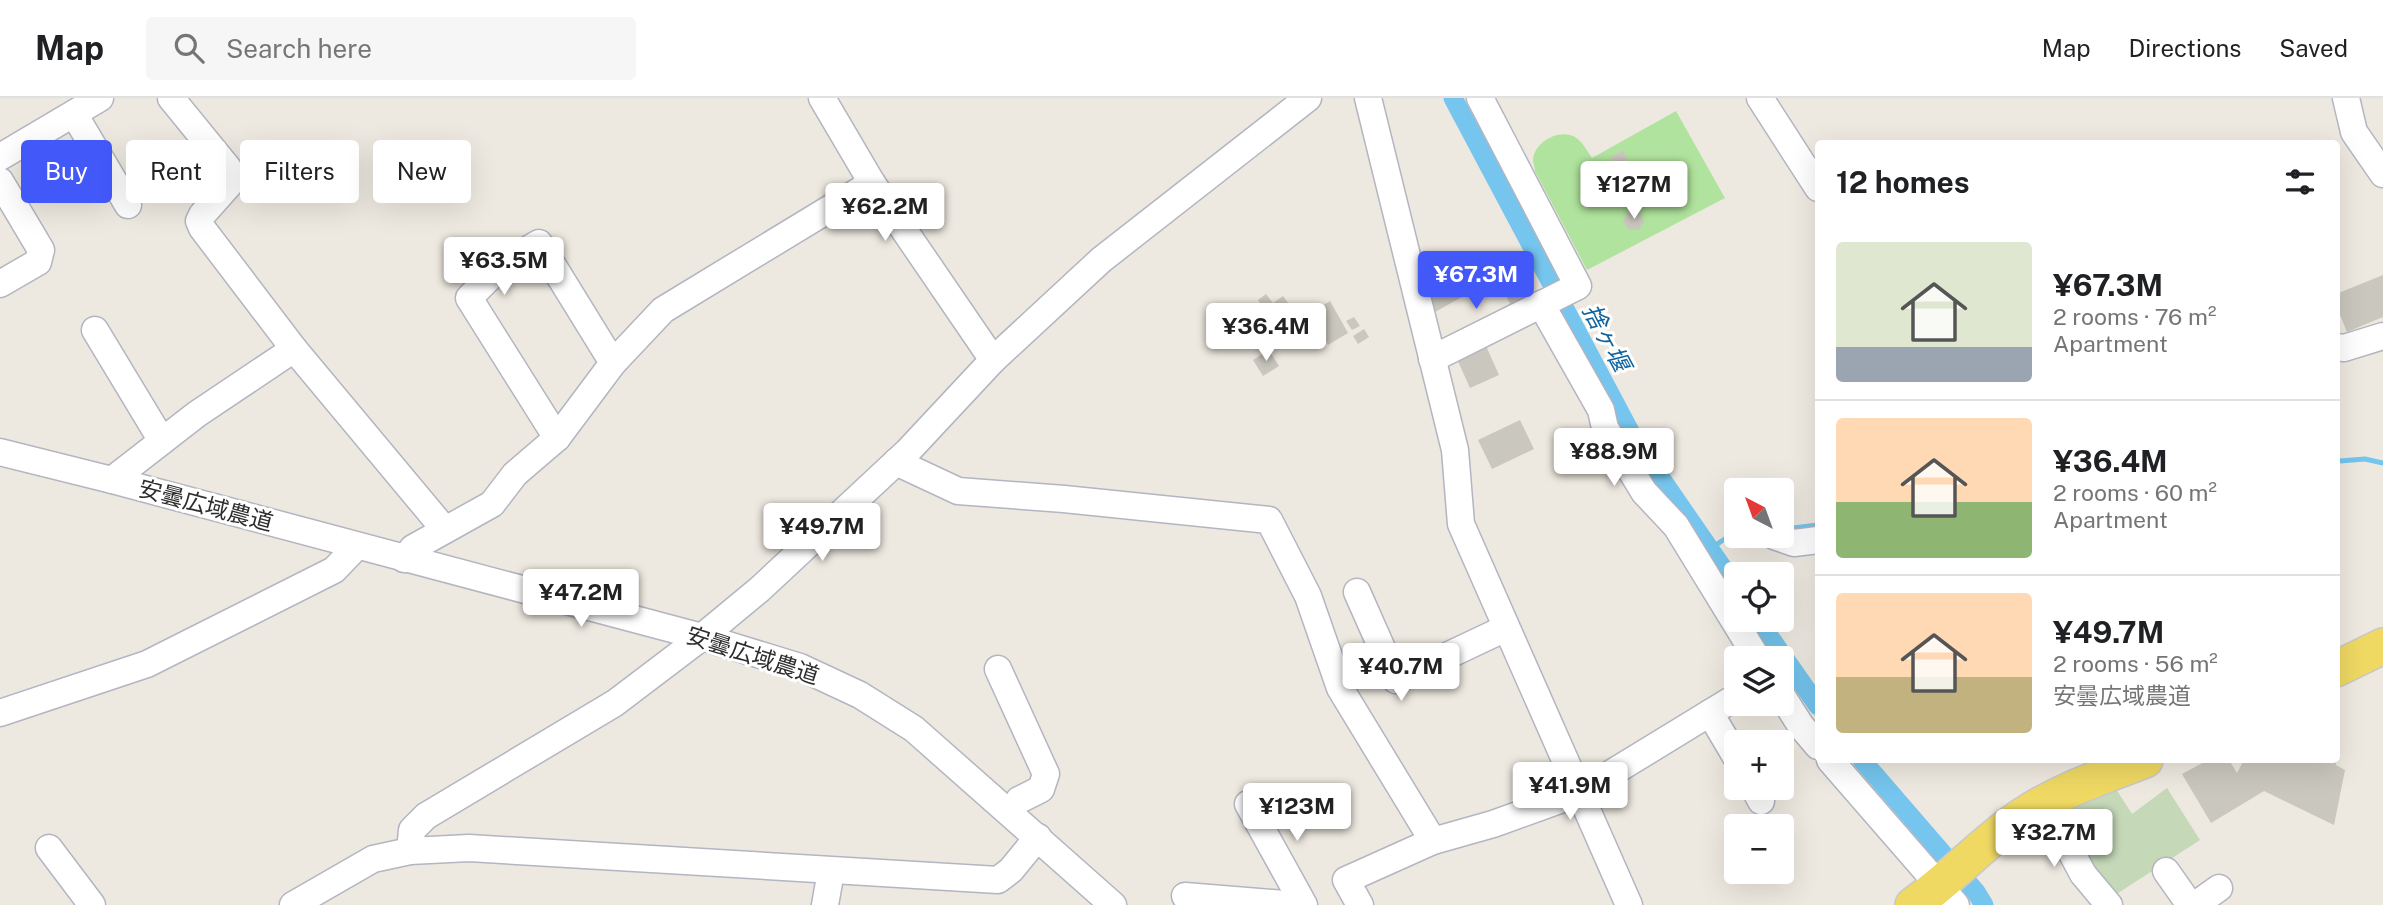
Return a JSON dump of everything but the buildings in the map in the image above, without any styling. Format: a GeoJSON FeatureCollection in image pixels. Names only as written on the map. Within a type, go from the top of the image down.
{"type":"FeatureCollection","features":[{"type":"Feature","properties":{"kind":"main road"},"geometry":{"type":"LineString","coordinates":[[2340,667],[2383,646]]}},
{"type":"Feature","properties":{"kind":"main road"},"geometry":{"type":"LineString","coordinates":[[1943,887],[2005,828],[2045,803],[2138,763]]}},
{"type":"Feature","properties":{"kind":"street"},"geometry":{"type":"LineString","coordinates":[[0,157],[100,98]]}},
{"type":"Feature","properties":{"kind":"street"},"geometry":{"type":"LineString","coordinates":[[171,98],[234,179],[202,215],[199,220],[202,228],[295,349],[446,530]]}},
{"type":"Feature","properties":{"kind":"street"},"geometry":{"type":"LineString","coordinates":[[822,98],[872,183],[993,360]]}},
{"type":"Feature","properties":{"kind":"street"},"geometry":{"type":"LineString","coordinates":[[410,851],[412,830],[426,816],[615,703],[760,589],[896,462],[993,360],[1101,260],[1308,98]]}},
{"type":"Feature","properties":{"kind":"street"},"geometry":{"type":"LineString","coordinates":[[1368,98],[1455,450],[1461,524],[1629,905]]}},
{"type":"Feature","properties":{"kind":"street"},"geometry":{"type":"LineString","coordinates":[[1432,359],[1578,286],[1480,98]]}},
{"type":"Feature","properties":{"kind":"street"},"geometry":{"type":"LineString","coordinates":[[1760,98],[1815,183]]}},
{"type":"Feature","properties":{"kind":"street"},"geometry":{"type":"LineString","coordinates":[[2346,98],[2354,132],[2383,174]]}},
{"type":"Feature","properties":{"kind":"street"},"geometry":{"type":"LineString","coordinates":[[74,114],[128,205]]}},
{"type":"Feature","properties":{"kind":"street"},"geometry":{"type":"LineString","coordinates":[[0,181],[41,250],[38,262],[0,284]]}},
{"type":"Feature","properties":{"kind":"street"},"geometry":{"type":"LineString","coordinates":[[404,559],[413,548],[492,504],[514,474],[557,439],[613,363],[663,310],[872,183]]}},
{"type":"Feature","properties":{"kind":"street"},"geometry":{"type":"LineString","coordinates":[[557,439],[469,298],[502,265],[539,243],[613,363]]}},
{"type":"Feature","properties":{"kind":"street"},"geometry":{"type":"LineString","coordinates":[[1541,304],[1601,410],[1611,439],[1644,492],[1676,526],[1750,646]]}},
{"type":"Feature","properties":{"kind":"street"},"geometry":{"type":"LineString","coordinates":[[95,330],[162,441]]}},
{"type":"Feature","properties":{"kind":"street"},"geometry":{"type":"LineString","coordinates":[[2340,348],[2383,336]]}},
{"type":"Feature","properties":{"kind":"street"},"geometry":{"type":"LineString","coordinates":[[112,480],[197,414],[295,349]]}},
{"type":"Feature","properties":{"kind":"street","name":"安曇広域農道"},"geometry":{"type":"LineString","coordinates":[[0,452],[702,637],[800,667],[860,695],[914,729],[1113,905]]}},
{"type":"Feature","properties":{"kind":"street"},"geometry":{"type":"LineString","coordinates":[[896,462],[958,491],[1269,520],[1308,596],[1340,688],[1433,841]]}},
{"type":"Feature","properties":{"kind":"street"},"geometry":{"type":"LineString","coordinates":[[1794,542],[1815,540]]}},
{"type":"Feature","properties":{"kind":"street"},"geometry":{"type":"LineString","coordinates":[[0,713],[147,664],[334,570],[357,546]]}},
{"type":"Feature","properties":{"kind":"street"},"geometry":{"type":"LineString","coordinates":[[1357,592],[1396,680],[1506,628]]}},
{"type":"Feature","properties":{"kind":"street"},"geometry":{"type":"LineString","coordinates":[[998,669],[1046,774],[1041,789],[1019,800]]}},
{"type":"Feature","properties":{"kind":"street"},"geometry":{"type":"LineString","coordinates":[[1360,905],[1346,880],[1433,841],[1493,824],[1579,793],[1724,704]]}},
{"type":"Feature","properties":{"kind":"street"},"geometry":{"type":"LineString","coordinates":[[1710,713],[1724,737]]}},
{"type":"Feature","properties":{"kind":"street"},"geometry":{"type":"LineString","coordinates":[[1794,715],[1815,742]]}},
{"type":"Feature","properties":{"kind":"street"},"geometry":{"type":"LineString","coordinates":[[1833,763],[1943,887]]}},
{"type":"Feature","properties":{"kind":"street"},"geometry":{"type":"LineString","coordinates":[[2045,803],[2083,874],[2109,905]]}},
{"type":"Feature","properties":{"kind":"street"},"geometry":{"type":"LineString","coordinates":[[1248,804],[1304,905]]}},
{"type":"Feature","properties":{"kind":"street"},"geometry":{"type":"LineString","coordinates":[[293,905],[373,859],[410,851],[468,848],[998,880],[1011,870],[1038,838]]}},
{"type":"Feature","properties":{"kind":"street"},"geometry":{"type":"LineString","coordinates":[[50,848],[92,905]]}},
{"type":"Feature","properties":{"kind":"street"},"geometry":{"type":"LineString","coordinates":[[825,905],[831,871]]}},
{"type":"Feature","properties":{"kind":"street"},"geometry":{"type":"LineString","coordinates":[[2166,871],[2190,905]]}},
{"type":"Feature","properties":{"kind":"street"},"geometry":{"type":"LineString","coordinates":[[2196,905],[2219,888]]}},
{"type":"Feature","properties":{"kind":"street"},"geometry":{"type":"LineString","coordinates":[[1185,896],[1297,905]]}},
{"type":"Feature","properties":{"kind":"green space"},"geometry":{"type":"Polygon","coordinates":[[[1676,111],[1725,198],[1587,270],[1535,171],[1534,153],[1548,138],[1562,134],[1580,141],[1592,158],[1676,111]]]}},
{"type":"Feature","properties":{"kind":"green space"},"geometry":{"type":"Polygon","coordinates":[[[2167,788],[2200,840],[2112,897],[2060,815],[2116,789],[2132,814],[2167,788]]]}},
{"type":"Feature","properties":{"kind":"waterway","name":"捨ヶ堰"},"geometry":{"type":"LineString","coordinates":[[1453,98],[1634,439],[1724,570]]}},
{"type":"Feature","properties":{"kind":"waterway"},"geometry":{"type":"LineString","coordinates":[[2340,461],[2365,459],[2383,463]]}},
{"type":"Feature","properties":{"kind":"waterway"},"geometry":{"type":"LineString","coordinates":[[1794,528],[1815,525]]}},
{"type":"Feature","properties":{"kind":"waterway"},"geometry":{"type":"LineString","coordinates":[[1710,549],[1724,539]]}},
{"type":"Feature","properties":{"kind":"waterway","name":"捨ヶ堰"},"geometry":{"type":"LineString","coordinates":[[1766,632],[1815,702]]}},
{"type":"Feature","properties":{"kind":"waterway","name":"捨ヶ堰"},"geometry":{"type":"LineString","coordinates":[[1865,763],[1976,892],[1984,905]]}}]}
